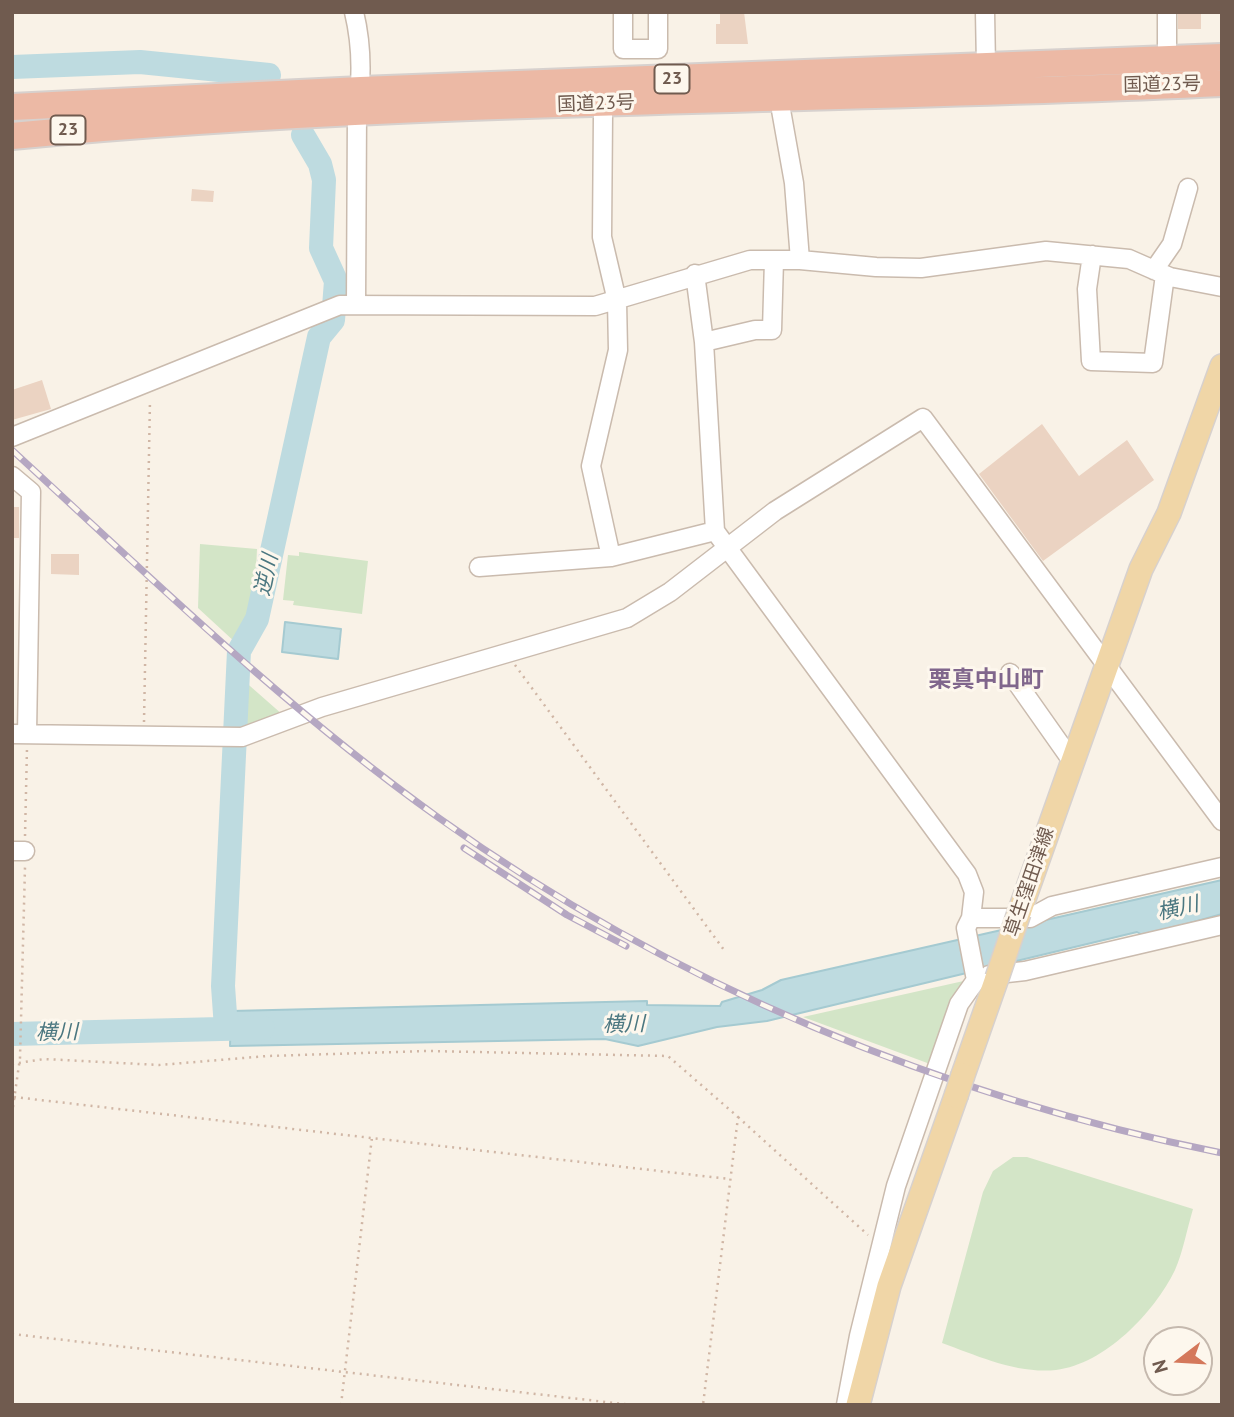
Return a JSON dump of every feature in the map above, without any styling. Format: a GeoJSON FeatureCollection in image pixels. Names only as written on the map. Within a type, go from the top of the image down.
{"type":"FeatureCollection","features":[{"type":"Feature","properties":{"kind":"highway","name":"国道23号"},"geometry":{"type":"LineString","coordinates":[[12,136],[359,101],[659,79],[1222,57]]}},
{"type":"Feature","properties":{"kind":"highway","name":"国道23号"},"geometry":{"type":"LineString","coordinates":[[12,107],[1222,83]]}},
{"type":"Feature","properties":{"kind":"main road","name":"草生窪田津線"},"geometry":{"type":"LineString","coordinates":[[858,1405],[890,1286],[960,1086],[983,978],[1019,913],[1141,569],[1169,513],[1217,392],[1222,366]]}},
{"type":"Feature","properties":{"kind":"street"},"geometry":{"type":"LineString","coordinates":[[341,306],[359,101],[359,33],[354,12]]}},
{"type":"Feature","properties":{"kind":"street"},"geometry":{"type":"LineString","coordinates":[[623,12],[623,49],[658,49]]}},
{"type":"Feature","properties":{"kind":"street"},"geometry":{"type":"LineString","coordinates":[[658,12],[659,79]]}},
{"type":"Feature","properties":{"kind":"street"},"geometry":{"type":"LineString","coordinates":[[985,12],[986,66]]}},
{"type":"Feature","properties":{"kind":"street"},"geometry":{"type":"LineString","coordinates":[[1167,12],[1167,60]]}},
{"type":"Feature","properties":{"kind":"street"},"geometry":{"type":"LineString","coordinates":[[781,110],[793,183],[800,260]]}},
{"type":"Feature","properties":{"kind":"street"},"geometry":{"type":"LineString","coordinates":[[603,115],[602,237],[617,301],[617,365],[609,379],[591,466],[611,557]]}},
{"type":"Feature","properties":{"kind":"street"},"geometry":{"type":"LineString","coordinates":[[1092,255],[1087,289],[1091,361],[1153,363],[1159,272],[1172,244],[1188,188]]}},
{"type":"Feature","properties":{"kind":"street"},"geometry":{"type":"LineString","coordinates":[[12,437],[341,306],[595,306],[695,274],[750,260],[800,260],[921,268],[1046,251],[1129,259],[1159,272],[1222,287]]}},
{"type":"Feature","properties":{"kind":"street"},"geometry":{"type":"LineString","coordinates":[[704,342],[755,330],[772,330],[774,260]]}},
{"type":"Feature","properties":{"kind":"street"},"geometry":{"type":"LineString","coordinates":[[695,274],[704,342],[715,531],[967,874],[974,892],[969,923],[983,978]]}},
{"type":"Feature","properties":{"kind":"street"},"geometry":{"type":"LineString","coordinates":[[12,476],[31,492],[20,618],[20,734],[235,737],[322,707],[626,618],[670,592],[726,546],[923,418],[1105,667],[1222,821]]}},
{"type":"Feature","properties":{"kind":"street"},"geometry":{"type":"LineString","coordinates":[[479,567],[611,557],[715,531]]}},
{"type":"Feature","properties":{"kind":"street"},"geometry":{"type":"LineString","coordinates":[[1010,673],[1072,761]]}},
{"type":"Feature","properties":{"kind":"street"},"geometry":{"type":"LineString","coordinates":[[969,923],[1030,918],[1052,906],[1222,867]]}},
{"type":"Feature","properties":{"kind":"street"},"geometry":{"type":"LineString","coordinates":[[846,1405],[896,1186],[959,1004],[983,978],[1222,925]]}},
{"type":"Feature","properties":{"kind":"path"},"geometry":{"type":"LineString","coordinates":[[144,736],[150,381]]}},
{"type":"Feature","properties":{"kind":"path"},"geometry":{"type":"LineString","coordinates":[[507,654],[724,950]]}},
{"type":"Feature","properties":{"kind":"path"},"geometry":{"type":"LineString","coordinates":[[12,1114],[20,1058],[19,997]]}},
{"type":"Feature","properties":{"kind":"path"},"geometry":{"type":"LineString","coordinates":[[12,1064],[44,1059],[159,1065],[267,1056],[428,1051],[663,1054],[881,1245]]}},
{"type":"Feature","properties":{"kind":"path"},"geometry":{"type":"LineString","coordinates":[[14,1097],[729,1179]]}},
{"type":"Feature","properties":{"kind":"path"},"geometry":{"type":"LineString","coordinates":[[703,1405],[738,1117]]}},
{"type":"Feature","properties":{"kind":"path"},"geometry":{"type":"LineString","coordinates":[[341,1405],[372,1137]]}},
{"type":"Feature","properties":{"kind":"path"},"geometry":{"type":"LineString","coordinates":[[12,1334],[632,1405]]}},
{"type":"Feature","properties":{"kind":"green space"},"geometry":{"type":"Polygon","coordinates":[[[200,544],[257,549],[254,614],[236,643],[198,608],[200,544]]]}},
{"type":"Feature","properties":{"kind":"green space"},"geometry":{"type":"Polygon","coordinates":[[[299,552],[368,561],[362,614],[293,605],[294,601],[283,600],[288,555],[299,556],[299,552]]]}},
{"type":"Feature","properties":{"kind":"green space"},"geometry":{"type":"Polygon","coordinates":[[[242,679],[283,715],[241,733],[242,679]]]}},
{"type":"Feature","properties":{"kind":"green space"},"geometry":{"type":"Polygon","coordinates":[[[968,980],[930,1064],[803,1017],[968,980]]]}},
{"type":"Feature","properties":{"kind":"green space"},"geometry":{"type":"Polygon","coordinates":[[[1013,1157],[1027,1157],[1193,1209],[1175,1270],[1154,1303],[1126,1334],[1110,1347],[1074,1366],[1041,1371],[1012,1367],[942,1343],[983,1192],[993,1171],[1013,1157]]]}},
{"type":"Feature","properties":{"kind":"water"},"geometry":{"type":"Polygon","coordinates":[[[285,622],[341,629],[338,659],[282,652],[285,622]]]}},
{"type":"Feature","properties":{"kind":"water"},"geometry":{"type":"Polygon","coordinates":[[[1222,880],[1222,914],[1144,936],[1137,932],[767,1021],[717,1027],[638,1046],[605,1039],[230,1046],[231,1011],[647,1001],[647,1005],[720,1006],[722,1002],[762,990],[781,980],[1222,880]]]}},
{"type":"Feature","properties":{"kind":"building"},"geometry":{"type":"Polygon","coordinates":[[[720,12],[744,12],[748,44],[716,44],[716,24],[720,24],[720,12]]]}},
{"type":"Feature","properties":{"kind":"building"},"geometry":{"type":"Polygon","coordinates":[[[1178,12],[1201,12],[1201,29],[1178,29],[1178,12]]]}},
{"type":"Feature","properties":{"kind":"building"},"geometry":{"type":"Polygon","coordinates":[[[192,189],[214,191],[213,202],[191,201],[192,189]]]}},
{"type":"Feature","properties":{"kind":"building"},"geometry":{"type":"Polygon","coordinates":[[[42,380],[51,409],[12,420],[12,390],[42,380]]]}},
{"type":"Feature","properties":{"kind":"building"},"geometry":{"type":"Polygon","coordinates":[[[1042,424],[1079,476],[1127,440],[1154,480],[1043,561],[979,474],[1042,424]]]}},
{"type":"Feature","properties":{"kind":"building"},"geometry":{"type":"Polygon","coordinates":[[[12,507],[19,507],[19,538],[12,538],[12,507]]]}},
{"type":"Feature","properties":{"kind":"building"},"geometry":{"type":"Polygon","coordinates":[[[51,554],[79,554],[79,575],[51,574],[51,554]]]}},
{"type":"Feature","properties":{"kind":"waterway","name":"逆川"},"geometry":{"type":"LineString","coordinates":[[12,67],[140,62],[269,75]]}},
{"type":"Feature","properties":{"kind":"waterway","name":"逆川"},"geometry":{"type":"LineString","coordinates":[[226,1028],[223,986],[239,651],[257,619],[319,337],[333,320],[336,281],[321,248],[324,180],[320,164],[303,135]]}},
{"type":"Feature","properties":{"kind":"waterway","name":"横川"},"geometry":{"type":"LineString","coordinates":[[12,1034],[263,1028]]}},
{"type":"Feature","properties":{"kind":"railway"},"geometry":{"type":"LineString","coordinates":[[12,450],[220,641],[382,776],[528,878],[620,932],[715,982],[813,1027],[913,1066],[1015,1100],[1118,1129],[1222,1153]]}},
{"type":"Feature","properties":{"kind":"railway"},"geometry":{"type":"LineString","coordinates":[[464,848],[567,915],[626,946]]}},
{"type":"Feature","properties":{"kind":"district","name":"栗真中山町"},"geometry":{"type":"Point","coordinates":[986,680]}}]}
